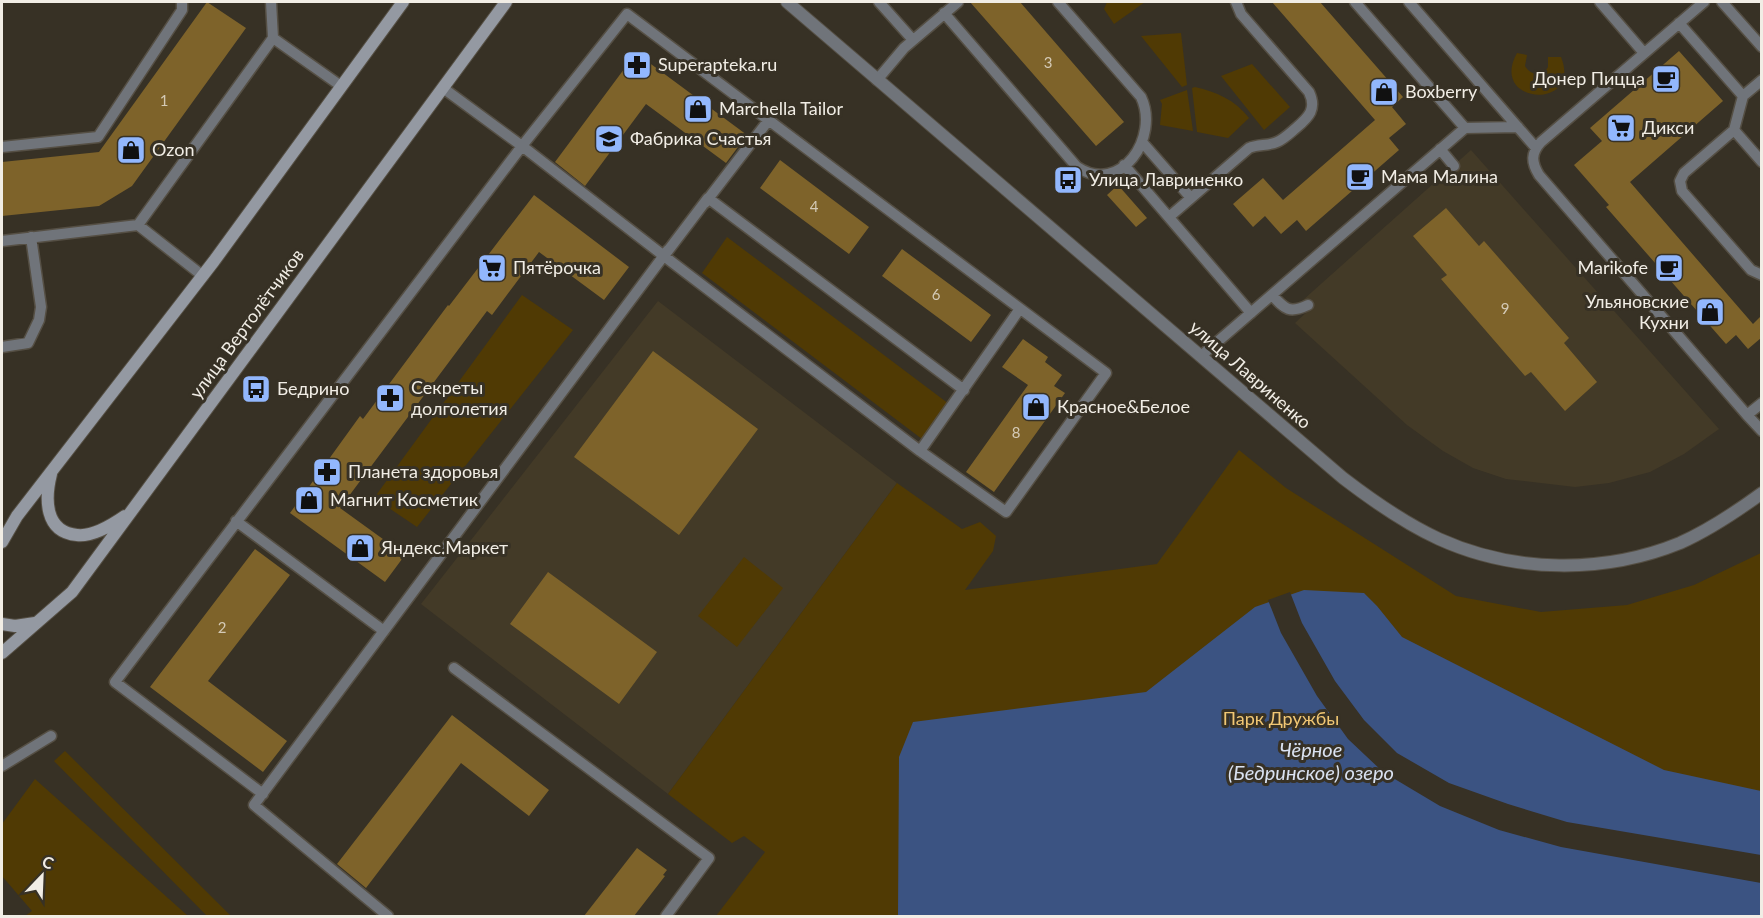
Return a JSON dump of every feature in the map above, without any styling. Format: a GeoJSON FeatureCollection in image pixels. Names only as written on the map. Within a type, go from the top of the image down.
{"type":"FeatureCollection","features":[{"type":"Feature","properties":{"kind":"main road"},"geometry":{"type":"LineString","coordinates":[[2,542],[17,516],[203,276],[403,2]]}},
{"type":"Feature","properties":{"kind":"main road","name":"улица Вертолётчиков"},"geometry":{"type":"LineString","coordinates":[[2,652],[67,598],[506,2]]}},
{"type":"Feature","properties":{"kind":"main road"},"geometry":{"type":"LineString","coordinates":[[51,471],[47,494],[49,513],[55,525],[65,531],[76,535],[88,534],[129,514]]}},
{"type":"Feature","properties":{"kind":"main road"},"geometry":{"type":"LineString","coordinates":[[2,527],[17,516]]}},
{"type":"Feature","properties":{"kind":"main road"},"geometry":{"type":"LineString","coordinates":[[2,624],[15,626],[35,623]]}},
{"type":"Feature","properties":{"kind":"street","name":"улица Лавриненко"},"geometry":{"type":"LineString","coordinates":[[787,2],[1365,495],[1439,539],[1484,555],[1547,566],[1594,564],[1634,557],[1679,543],[1730,517],[1761,493]]}},
{"type":"Feature","properties":{"kind":"lane"},"geometry":{"type":"LineString","coordinates":[[2,147],[98,137],[182,10],[183,2]]}},
{"type":"Feature","properties":{"kind":"lane"},"geometry":{"type":"LineString","coordinates":[[138,225],[273,38],[271,2]]}},
{"type":"Feature","properties":{"kind":"lane"},"geometry":{"type":"LineString","coordinates":[[879,2],[913,40]]}},
{"type":"Feature","properties":{"kind":"lane"},"geometry":{"type":"LineString","coordinates":[[877,80],[913,40],[958,2]]}},
{"type":"Feature","properties":{"kind":"lane"},"geometry":{"type":"LineString","coordinates":[[944,13],[1077,167],[1099,175],[1115,172],[1137,153],[1142,142],[1146,121],[1145,107],[1141,97],[1059,2]]}},
{"type":"Feature","properties":{"kind":"lane"},"geometry":{"type":"LineString","coordinates":[[1169,217],[1249,148],[1258,144],[1275,143],[1286,137],[1308,118],[1313,109],[1313,100],[1309,92],[1241,14],[1236,2]]}},
{"type":"Feature","properties":{"kind":"lane"},"geometry":{"type":"LineString","coordinates":[[1355,2],[1465,128]]}},
{"type":"Feature","properties":{"kind":"lane"},"geometry":{"type":"LineString","coordinates":[[1410,2],[1536,148]]}},
{"type":"Feature","properties":{"kind":"lane"},"geometry":{"type":"LineString","coordinates":[[1600,2],[1644,53]]}},
{"type":"Feature","properties":{"kind":"lane"},"geometry":{"type":"LineString","coordinates":[[1704,2],[1536,148],[1533,160],[1539,175],[1761,431]]}},
{"type":"Feature","properties":{"kind":"lane"},"geometry":{"type":"LineString","coordinates":[[1722,2],[1761,47]]}},
{"type":"Feature","properties":{"kind":"lane"},"geometry":{"type":"LineString","coordinates":[[263,794],[115,682],[522,146],[627,14],[1106,373],[1006,512],[920,451],[522,146],[443,88]]}},
{"type":"Feature","properties":{"kind":"lane"},"geometry":{"type":"LineString","coordinates":[[1679,23],[1743,96]]}},
{"type":"Feature","properties":{"kind":"lane"},"geometry":{"type":"LineString","coordinates":[[273,38],[341,86]]}},
{"type":"Feature","properties":{"kind":"lane"},"geometry":{"type":"LineString","coordinates":[[1761,80],[1743,96],[1734,130],[1684,173],[1680,185],[1751,270],[1761,275]]}},
{"type":"Feature","properties":{"kind":"lane"},"geometry":{"type":"LineString","coordinates":[[388,916],[254,805],[664,256],[768,121]]}},
{"type":"Feature","properties":{"kind":"lane"},"geometry":{"type":"LineString","coordinates":[[1201,356],[1465,128],[1518,127]]}},
{"type":"Feature","properties":{"kind":"lane"},"geometry":{"type":"LineString","coordinates":[[1734,130],[1761,162]]}},
{"type":"Feature","properties":{"kind":"lane"},"geometry":{"type":"LineString","coordinates":[[1142,142],[1191,198]]}},
{"type":"Feature","properties":{"kind":"lane"},"geometry":{"type":"LineString","coordinates":[[1440,149],[1454,166]]}},
{"type":"Feature","properties":{"kind":"lane"},"geometry":{"type":"LineString","coordinates":[[1124,165],[1251,313]]}},
{"type":"Feature","properties":{"kind":"lane"},"geometry":{"type":"LineString","coordinates":[[708,198],[964,390]]}},
{"type":"Feature","properties":{"kind":"lane"},"geometry":{"type":"LineString","coordinates":[[2,241],[138,225],[203,276]]}},
{"type":"Feature","properties":{"kind":"lane"},"geometry":{"type":"LineString","coordinates":[[2,347],[28,343],[39,320],[41,307],[32,237]]}},
{"type":"Feature","properties":{"kind":"lane"},"geometry":{"type":"LineString","coordinates":[[1272,294],[1285,309],[1297,310],[1308,304]]}},
{"type":"Feature","properties":{"kind":"lane"},"geometry":{"type":"LineString","coordinates":[[920,451],[1019,310]]}},
{"type":"Feature","properties":{"kind":"lane"},"geometry":{"type":"LineString","coordinates":[[1747,415],[1761,403]]}},
{"type":"Feature","properties":{"kind":"lane"},"geometry":{"type":"LineString","coordinates":[[236,521],[384,631]]}},
{"type":"Feature","properties":{"kind":"lane"},"geometry":{"type":"LineString","coordinates":[[454,668],[709,858],[666,916]]}},
{"type":"Feature","properties":{"kind":"lane"},"geometry":{"type":"LineString","coordinates":[[2,766],[51,736]]}},
{"type":"Feature","properties":{"kind":"shaded area"},"geometry":{"type":"Polygon","coordinates":[[[1471,150],[1719,429],[1684,454],[1650,472],[1609,483],[1575,487],[1506,479],[1473,468],[1443,451],[1407,425],[1295,323],[1311,308],[1303,300],[1471,150]]]}},
{"type":"Feature","properties":{"kind":"shaded area"},"geometry":{"type":"Polygon","coordinates":[[[658,301],[897,483],[668,794],[421,604],[658,301]]]}},
{"type":"Feature","properties":{"kind":"green space"},"geometry":{"type":"Polygon","coordinates":[[[1107,2],[1145,2],[1114,24],[1104,9],[1107,2]]]}},
{"type":"Feature","properties":{"kind":"green space"},"geometry":{"type":"Polygon","coordinates":[[[1181,33],[1187,85],[1182,87],[1141,36],[1181,33]]]}},
{"type":"Feature","properties":{"kind":"green space"},"geometry":{"type":"Polygon","coordinates":[[[1517,53],[1527,55],[1525,66],[1530,72],[1536,74],[1546,70],[1548,57],[1561,57],[1564,74],[1559,86],[1549,93],[1536,95],[1524,91],[1515,83],[1511,70],[1517,53]]]}},
{"type":"Feature","properties":{"kind":"green space"},"geometry":{"type":"Polygon","coordinates":[[[1252,64],[1290,107],[1264,130],[1221,76],[1252,64]]]}},
{"type":"Feature","properties":{"kind":"green space"},"geometry":{"type":"Polygon","coordinates":[[[1195,87],[1225,98],[1238,106],[1249,118],[1228,138],[1197,132],[1192,88],[1195,87]]]}},
{"type":"Feature","properties":{"kind":"green space"},"geometry":{"type":"Polygon","coordinates":[[[1187,90],[1193,131],[1160,125],[1162,104],[1160,100],[1187,90]]]}},
{"type":"Feature","properties":{"kind":"green space"},"geometry":{"type":"Polygon","coordinates":[[[727,237],[949,404],[922,439],[702,273],[727,237]]]}},
{"type":"Feature","properties":{"kind":"green space"},"geometry":{"type":"Polygon","coordinates":[[[522,295],[573,330],[417,527],[374,498],[522,295]]]}},
{"type":"Feature","properties":{"kind":"green space","name":"Парк Дружбы"},"geometry":{"type":"Polygon","coordinates":[[[1239,450],[1286,488],[1456,596],[1541,612],[1627,605],[1694,585],[1761,553],[1761,916],[716,916],[765,852],[744,836],[732,843],[668,794],[897,483],[962,529],[980,522],[996,536],[993,551],[965,590],[1157,564],[1239,450]]]}},
{"type":"Feature","properties":{"kind":"green space"},"geometry":{"type":"Polygon","coordinates":[[[744,557],[783,588],[737,647],[698,616],[744,557]]]}},
{"type":"Feature","properties":{"kind":"green space"},"geometry":{"type":"Polygon","coordinates":[[[65,751],[231,916],[207,916],[54,761],[65,751]]]}},
{"type":"Feature","properties":{"kind":"green space"},"geometry":{"type":"Polygon","coordinates":[[[35,779],[188,916],[25,916],[32,911],[2,876],[2,824],[35,779]]]}},
{"type":"Feature","properties":{"kind":"water","name":"Чёрное (Бедринское) озеро"},"geometry":{"type":"Polygon","coordinates":[[[1304,590],[1364,593],[1402,637],[1664,770],[1761,791],[1761,916],[898,916],[899,757],[913,722],[1146,692],[1255,607],[1304,590]]]}},
{"type":"Feature","properties":{"kind":"pier"},"geometry":{"type":"Polygon","coordinates":[[[1290,592],[1302,623],[1335,681],[1364,720],[1397,753],[1449,783],[1567,822],[1761,855],[1761,883],[1561,847],[1499,830],[1440,806],[1383,772],[1348,739],[1317,696],[1281,633],[1268,600],[1290,592]]]}},
{"type":"Feature","properties":{"kind":"building"},"geometry":{"type":"Polygon","coordinates":[[[207,2],[246,28],[132,186],[99,206],[2,216],[2,162],[99,152],[207,2]]]}},
{"type":"Feature","properties":{"kind":"building"},"geometry":{"type":"Polygon","coordinates":[[[970,2],[1020,2],[1124,122],[1096,146],[970,2]]]}},
{"type":"Feature","properties":{"kind":"building"},"geometry":{"type":"Polygon","coordinates":[[[1272,2],[1320,2],[1403,97],[1392,107],[1406,124],[1389,138],[1399,150],[1306,231],[1297,220],[1281,234],[1265,216],[1253,227],[1233,204],[1263,178],[1283,200],[1375,120],[1272,2]]]}},
{"type":"Feature","properties":{"kind":"building"},"geometry":{"type":"Polygon","coordinates":[[[1679,51],[1723,101],[1630,182],[1753,324],[1761,316],[1761,338],[1748,349],[1736,335],[1726,344],[1606,207],[1609,205],[1574,165],[1602,141],[1590,128],[1679,51]]]}},
{"type":"Feature","properties":{"kind":"building"},"geometry":{"type":"Polygon","coordinates":[[[636,53],[747,135],[726,163],[646,104],[585,186],[555,162],[636,53]]]}},
{"type":"Feature","properties":{"kind":"building"},"geometry":{"type":"Polygon","coordinates":[[[780,160],[869,227],[849,254],[760,188],[780,160]]]}},
{"type":"Feature","properties":{"kind":"building"},"geometry":{"type":"Polygon","coordinates":[[[1118,185],[1147,218],[1136,227],[1107,195],[1118,185]]]}},
{"type":"Feature","properties":{"kind":"building"},"geometry":{"type":"Polygon","coordinates":[[[534,195],[629,267],[604,300],[539,252],[492,315],[487,311],[340,508],[405,555],[385,582],[290,513],[360,416],[363,419],[534,195]]]}},
{"type":"Feature","properties":{"kind":"building"},"geometry":{"type":"Polygon","coordinates":[[[1446,208],[1479,246],[1484,241],[1569,338],[1564,343],[1597,382],[1565,411],[1531,372],[1525,376],[1441,279],[1447,275],[1413,236],[1446,208]]]}},
{"type":"Feature","properties":{"kind":"building"},"geometry":{"type":"Polygon","coordinates":[[[902,249],[991,315],[971,342],[882,276],[902,249]]]}},
{"type":"Feature","properties":{"kind":"building"},"geometry":{"type":"Polygon","coordinates":[[[1023,339],[1048,357],[1045,362],[1062,375],[1054,386],[1065,393],[994,492],[966,472],[1028,385],[1002,367],[1023,339]]]}},
{"type":"Feature","properties":{"kind":"building"},"geometry":{"type":"Polygon","coordinates":[[[653,351],[758,429],[679,535],[574,457],[653,351]]]}},
{"type":"Feature","properties":{"kind":"building"},"geometry":{"type":"Polygon","coordinates":[[[255,549],[290,575],[208,681],[287,741],[263,772],[150,687],[255,549]]]}},
{"type":"Feature","properties":{"kind":"building"},"geometry":{"type":"Polygon","coordinates":[[[548,572],[657,652],[619,704],[510,624],[548,572]]]}},
{"type":"Feature","properties":{"kind":"building"},"geometry":{"type":"Polygon","coordinates":[[[452,715],[549,790],[529,816],[461,763],[366,888],[337,864],[452,715]]]}},
{"type":"Feature","properties":{"kind":"building"},"geometry":{"type":"Polygon","coordinates":[[[637,848],[667,870],[663,875],[665,876],[634,916],[584,916],[637,848]]]}},
{"type":"Feature","properties":{"kind":"place","name":"Superapteka.ru"},"geometry":{"type":"Point","coordinates":[637,65]}},
{"type":"Feature","properties":{"kind":"place","name":"Донер Пицца"},"geometry":{"type":"Point","coordinates":[1666,79]}},
{"type":"Feature","properties":{"kind":"place","name":"Boxberry"},"geometry":{"type":"Point","coordinates":[1384,92]}},
{"type":"Feature","properties":{"kind":"place","name":"Marchella Tailor"},"geometry":{"type":"Point","coordinates":[698,109]}},
{"type":"Feature","properties":{"kind":"place","name":"Дикси"},"geometry":{"type":"Point","coordinates":[1621,128]}},
{"type":"Feature","properties":{"kind":"place","name":"Фабрика Счастья"},"geometry":{"type":"Point","coordinates":[609,139]}},
{"type":"Feature","properties":{"kind":"place","name":"Ozon"},"geometry":{"type":"Point","coordinates":[131,150]}},
{"type":"Feature","properties":{"kind":"place","name":"Мама Малина"},"geometry":{"type":"Point","coordinates":[1360,177]}},
{"type":"Feature","properties":{"kind":"place","name":"Улица Лавриненко"},"geometry":{"type":"Point","coordinates":[1068,180]}},
{"type":"Feature","properties":{"kind":"place","name":"Пятёрочка"},"geometry":{"type":"Point","coordinates":[492,268]}},
{"type":"Feature","properties":{"kind":"place","name":"Marikofe"},"geometry":{"type":"Point","coordinates":[1669,268]}},
{"type":"Feature","properties":{"kind":"place","name":"Ульяновские Кухни"},"geometry":{"type":"Point","coordinates":[1710,312]}},
{"type":"Feature","properties":{"kind":"place","name":"Бедрино"},"geometry":{"type":"Point","coordinates":[256,389]}},
{"type":"Feature","properties":{"kind":"place","name":"Секреты долголетия"},"geometry":{"type":"Point","coordinates":[390,398]}},
{"type":"Feature","properties":{"kind":"place","name":"Красное&Белое"},"geometry":{"type":"Point","coordinates":[1036,407]}},
{"type":"Feature","properties":{"kind":"place","name":"Планета здоровья"},"geometry":{"type":"Point","coordinates":[327,472]}},
{"type":"Feature","properties":{"kind":"place","name":"Магнит Косметик"},"geometry":{"type":"Point","coordinates":[309,500]}},
{"type":"Feature","properties":{"kind":"place","name":"Яндекс.Маркет"},"geometry":{"type":"Point","coordinates":[360,548]}}]}
